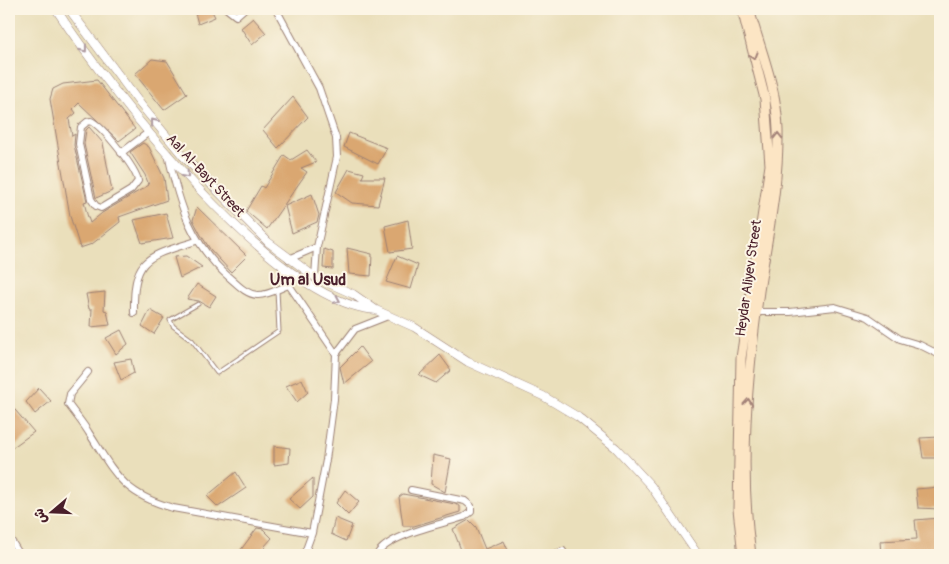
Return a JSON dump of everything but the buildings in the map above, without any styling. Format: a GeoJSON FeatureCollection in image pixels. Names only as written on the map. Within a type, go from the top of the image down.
{"type":"FeatureCollection","features":[{"type":"Feature","properties":{"kind":"main road","name":"Heydar Aliyev Street"},"geometry":{"type":"LineString","coordinates":[[742,9],[765,99],[770,165],[767,194],[747,309],[741,366],[738,509],[743,555]]}},
{"type":"Feature","properties":{"kind":"main road","name":"Heydar Aliyev Street"},"geometry":{"type":"LineString","coordinates":[[749,9],[772,87],[778,128],[775,183],[757,312],[747,414],[745,468],[751,555]]}},
{"type":"Feature","properties":{"kind":"street","name":"Aal Al-Bayt Street"},"geometry":{"type":"LineString","coordinates":[[56,9],[80,45],[149,132],[233,223],[282,268],[337,301],[359,308],[376,310]]}},
{"type":"Feature","properties":{"kind":"street","name":"Aal Al-Bayt Street"},"geometry":{"type":"LineString","coordinates":[[70,9],[141,105],[183,156],[268,242],[315,277],[361,298],[376,310],[414,328],[468,362],[543,396],[585,423],[621,454],[651,486],[698,555]]}},
{"type":"Feature","properties":{"kind":"street"},"geometry":{"type":"LineString","coordinates":[[227,9],[236,16],[244,9]]}},
{"type":"Feature","properties":{"kind":"street"},"geometry":{"type":"LineString","coordinates":[[276,9],[319,88],[336,138],[337,156],[317,246],[315,277]]}},
{"type":"Feature","properties":{"kind":"street"},"geometry":{"type":"LineString","coordinates":[[87,122],[95,123],[121,153],[138,180],[131,190],[106,207],[98,208],[93,203],[87,186],[79,144],[81,127],[87,122]]}},
{"type":"Feature","properties":{"kind":"street"},"geometry":{"type":"LineString","coordinates":[[121,153],[149,132]]}},
{"type":"Feature","properties":{"kind":"street"},"geometry":{"type":"LineString","coordinates":[[168,154],[172,174],[196,241],[218,268],[249,293],[261,295],[289,284]]}},
{"type":"Feature","properties":{"kind":"street"},"geometry":{"type":"LineString","coordinates":[[134,314],[138,275],[143,265],[154,256],[196,241]]}},
{"type":"Feature","properties":{"kind":"street"},"geometry":{"type":"LineString","coordinates":[[263,250],[268,242]]}},
{"type":"Feature","properties":{"kind":"street"},"geometry":{"type":"LineString","coordinates":[[289,259],[317,246]]}},
{"type":"Feature","properties":{"kind":"street"},"geometry":{"type":"LineString","coordinates":[[940,248],[940,259]]}},
{"type":"Feature","properties":{"kind":"street"},"geometry":{"type":"LineString","coordinates":[[282,268],[289,284],[336,354]]}},
{"type":"Feature","properties":{"kind":"street"},"geometry":{"type":"LineString","coordinates":[[757,312],[790,312],[835,307],[868,317],[900,339],[920,345],[940,356]]}},
{"type":"Feature","properties":{"kind":"street"},"geometry":{"type":"LineString","coordinates":[[304,555],[312,533],[332,416],[336,354],[355,330],[388,316]]}},
{"type":"Feature","properties":{"kind":"street"},"geometry":{"type":"LineString","coordinates":[[88,372],[70,394],[68,404],[89,432],[114,473],[138,495],[153,503],[173,508],[312,533]]}},
{"type":"Feature","properties":{"kind":"street"},"geometry":{"type":"LineString","coordinates":[[377,555],[382,547],[393,540],[464,517],[471,512],[471,506],[465,501],[411,490]]}},
{"type":"Feature","properties":{"kind":"street"},"geometry":{"type":"LineString","coordinates":[[9,537],[20,555]]}},
{"type":"Feature","properties":{"kind":"street"},"geometry":{"type":"LineString","coordinates":[[553,555],[563,551]]}},
{"type":"Feature","properties":{"kind":"lane"},"geometry":{"type":"LineString","coordinates":[[198,304],[170,320],[173,326],[192,340],[217,373],[279,332],[277,290]]}},
{"type":"Feature","properties":{"kind":"district","name":"Um al Usud"},"geometry":{"type":"Point","coordinates":[308,279]}}]}
